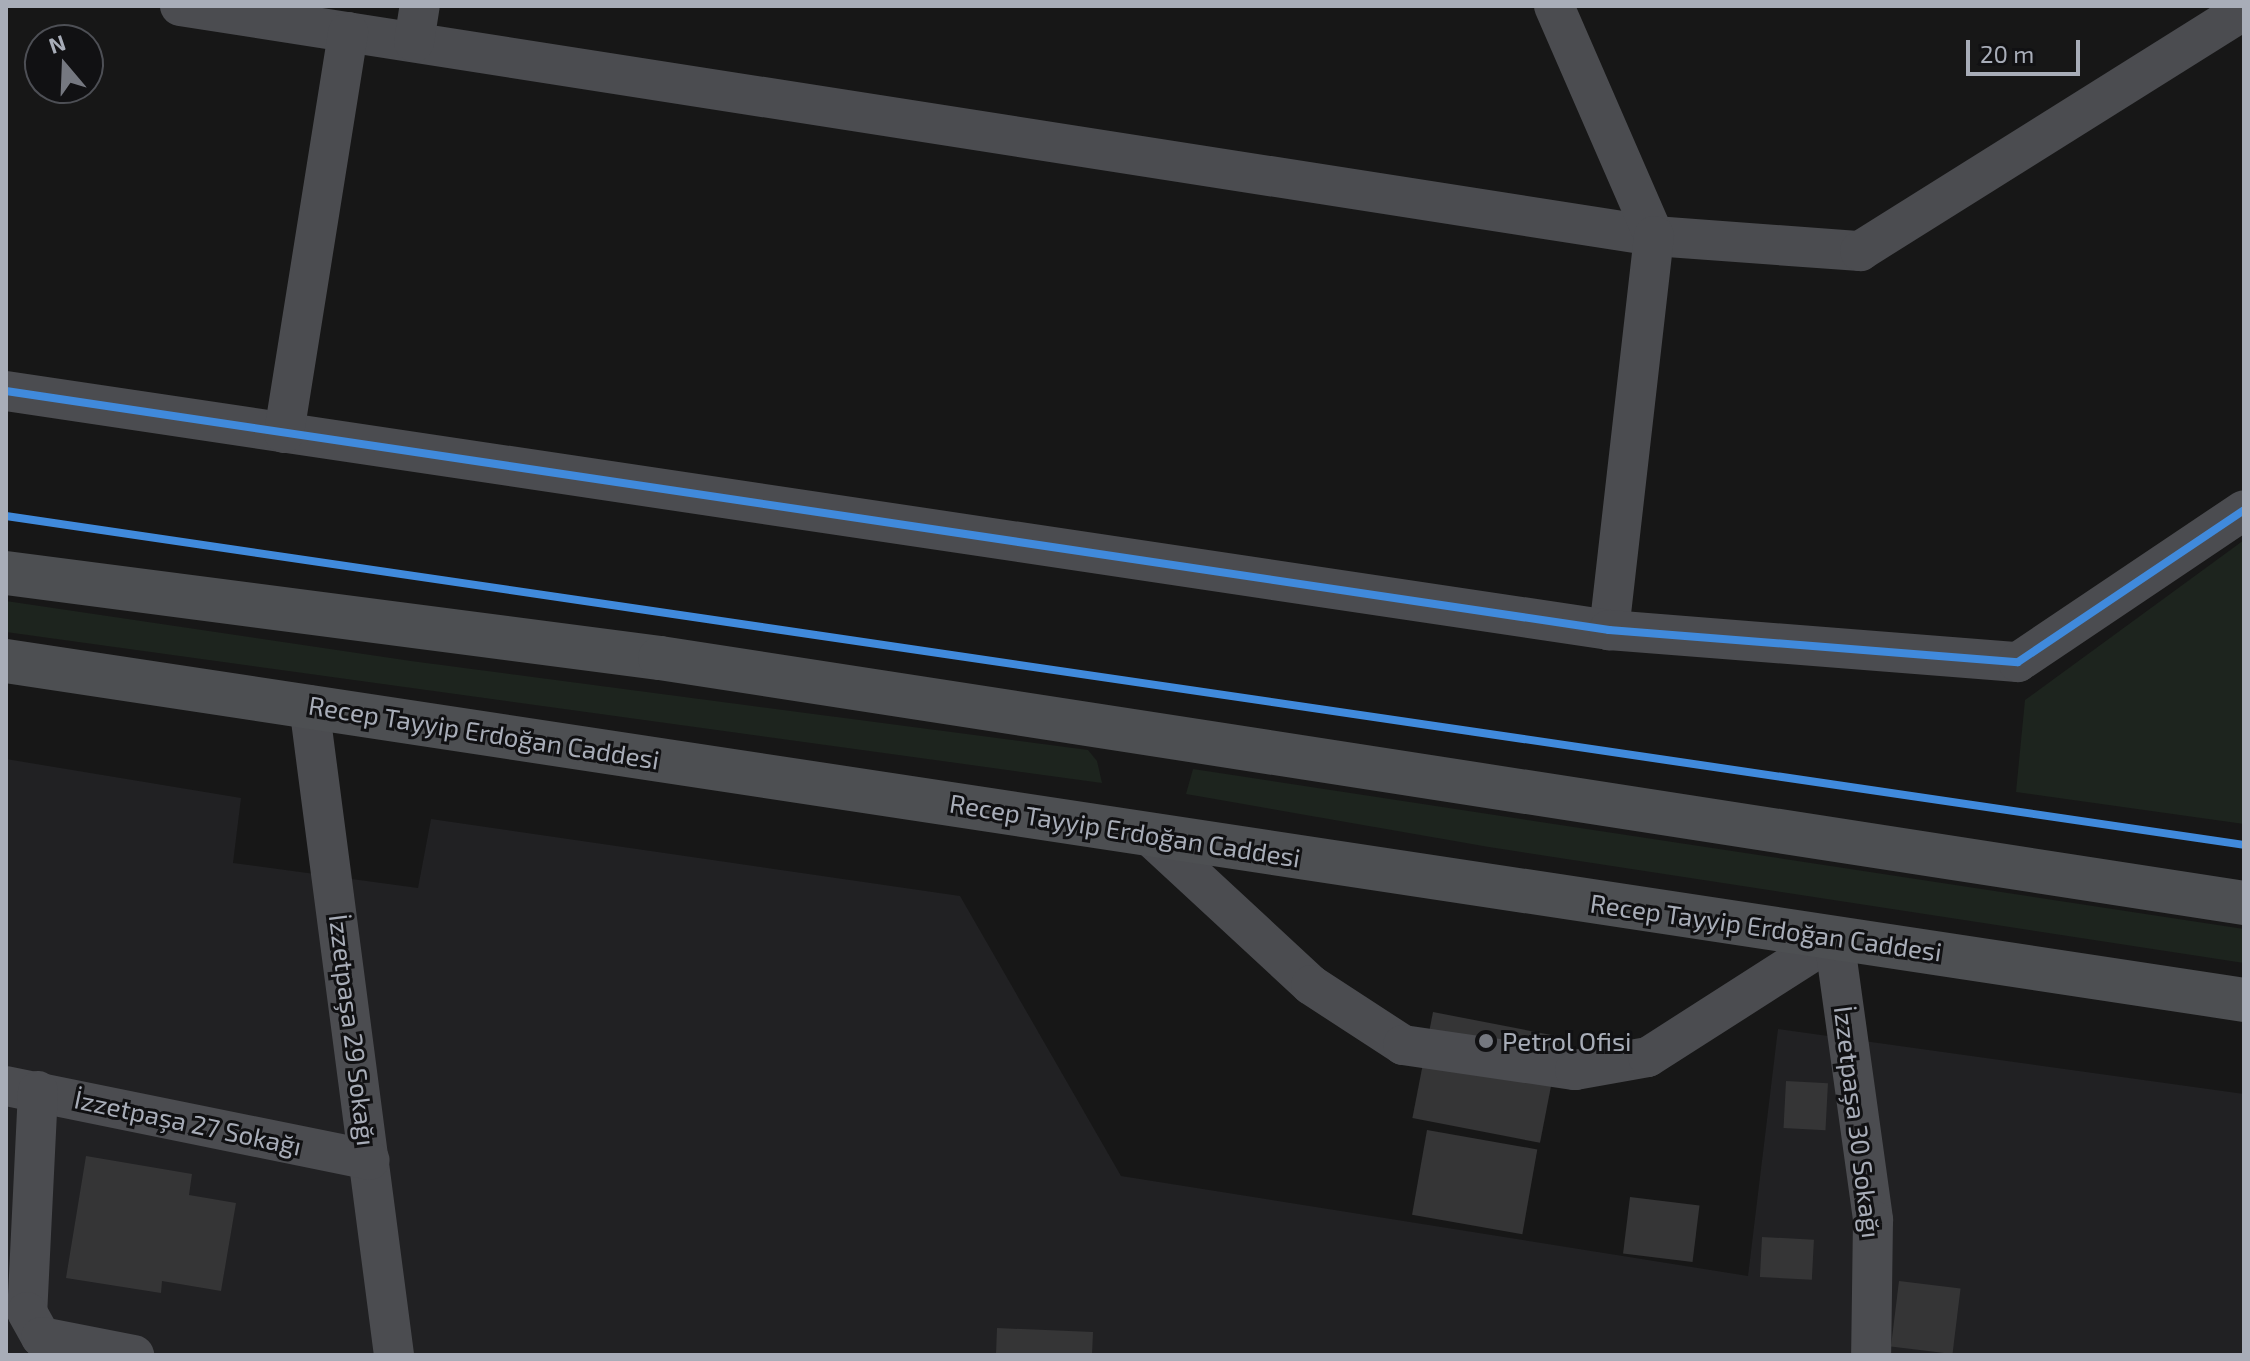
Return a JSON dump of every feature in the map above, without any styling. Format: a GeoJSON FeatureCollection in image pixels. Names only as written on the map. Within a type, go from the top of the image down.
{"type":"FeatureCollection","features":[{"type":"Feature","properties":{"kind":"main road"},"geometry":{"type":"LineString","coordinates":[[6,573],[660,658],[2244,903]]}},
{"type":"Feature","properties":{"kind":"main road","name":"Recep Tayyip Erdoğan Caddesi"},"geometry":{"type":"LineString","coordinates":[[6,661],[2244,1000]]}},
{"type":"Feature","properties":{"kind":"street"},"geometry":{"type":"LineString","coordinates":[[180,6],[348,32],[417,24],[1654,236],[1860,251],[2244,10]]}},
{"type":"Feature","properties":{"kind":"street"},"geometry":{"type":"LineString","coordinates":[[1554,6],[1654,236],[1609,630]]}},
{"type":"Feature","properties":{"kind":"street"},"geometry":{"type":"LineString","coordinates":[[284,433],[348,32]]}},
{"type":"Feature","properties":{"kind":"street"},"geometry":{"type":"LineString","coordinates":[[6,391],[1609,630],[2018,662],[2244,510]]}},
{"type":"Feature","properties":{"kind":"street","name":"İzzetpaşa 29 Sokağı"},"geometry":{"type":"LineString","coordinates":[[309,705],[394,1355]]}},
{"type":"Feature","properties":{"kind":"street"},"geometry":{"type":"LineString","coordinates":[[1148,834],[1311,985],[1403,1045],[1575,1070],[1648,1057],[1834,938]]}},
{"type":"Feature","properties":{"kind":"street","name":"İzzetpaşa 30 Sokağı"},"geometry":{"type":"LineString","coordinates":[[1834,938],[1873,1220],[1871,1355]]}},
{"type":"Feature","properties":{"kind":"street"},"geometry":{"type":"LineString","coordinates":[[22,1089],[27,1312],[41,1337],[134,1355]]}},
{"type":"Feature","properties":{"kind":"street","name":"İzzetpaşa 27 Sokağı"},"geometry":{"type":"LineString","coordinates":[[22,1089],[370,1160]]}},
{"type":"Feature","properties":{"kind":"shaded area"},"geometry":{"type":"Polygon","coordinates":[[[2244,540],[2244,824],[2016,792],[2025,700],[2244,540]]]}},
{"type":"Feature","properties":{"kind":"shaded area"},"geometry":{"type":"Polygon","coordinates":[[[6,601],[411,661],[1088,750],[1097,761],[1102,783],[6,632],[6,601]]]}},
{"type":"Feature","properties":{"kind":"shaded area"},"geometry":{"type":"Polygon","coordinates":[[[6,759],[241,798],[233,863],[418,888],[431,819],[960,896],[1121,1176],[1748,1276],[1778,1029],[2244,1094],[2244,1355],[6,1355],[6,759]]]}},
{"type":"Feature","properties":{"kind":"shaded area"},"geometry":{"type":"Polygon","coordinates":[[[1193,769],[2244,929],[2244,963],[1489,847],[1186,794],[1193,769]]]}},
{"type":"Feature","properties":{"kind":"building"},"geometry":{"type":"Polygon","coordinates":[[[1433,1012],[1561,1037],[1540,1143],[1412,1118],[1433,1012]]]}},
{"type":"Feature","properties":{"kind":"building"},"geometry":{"type":"Polygon","coordinates":[[[1786,1081],[1828,1083],[1825,1130],[1784,1128],[1786,1081]]]}},
{"type":"Feature","properties":{"kind":"building"},"geometry":{"type":"Polygon","coordinates":[[[1427,1130],[1537,1149],[1522,1234],[1412,1215],[1427,1130]]]}},
{"type":"Feature","properties":{"kind":"building"},"geometry":{"type":"Polygon","coordinates":[[[86,1156],[192,1174],[189,1195],[236,1203],[221,1291],[162,1281],[161,1293],[66,1278],[86,1156]]]}},
{"type":"Feature","properties":{"kind":"building"},"geometry":{"type":"Polygon","coordinates":[[[1630,1197],[1699,1206],[1693,1262],[1623,1254],[1630,1197]]]}},
{"type":"Feature","properties":{"kind":"building"},"geometry":{"type":"Polygon","coordinates":[[[1762,1237],[1814,1240],[1812,1280],[1760,1277],[1762,1237]]]}},
{"type":"Feature","properties":{"kind":"building"},"geometry":{"type":"Polygon","coordinates":[[[1899,1281],[1961,1289],[1952,1354],[1891,1347],[1899,1281]]]}},
{"type":"Feature","properties":{"kind":"building"},"geometry":{"type":"Polygon","coordinates":[[[997,1328],[1093,1332],[1092,1355],[996,1355],[997,1328]]]}},
{"type":"Feature","properties":{"kind":"cycle path"},"geometry":{"type":"LineString","coordinates":[[6,391],[1609,630],[2018,662],[2244,510]]}},
{"type":"Feature","properties":{"kind":"cycle path"},"geometry":{"type":"LineString","coordinates":[[6,516],[2244,845]]}},
{"type":"Feature","properties":{"kind":"place","name":"Petrol Ofisi"},"geometry":{"type":"Point","coordinates":[1486,1041]}}]}
